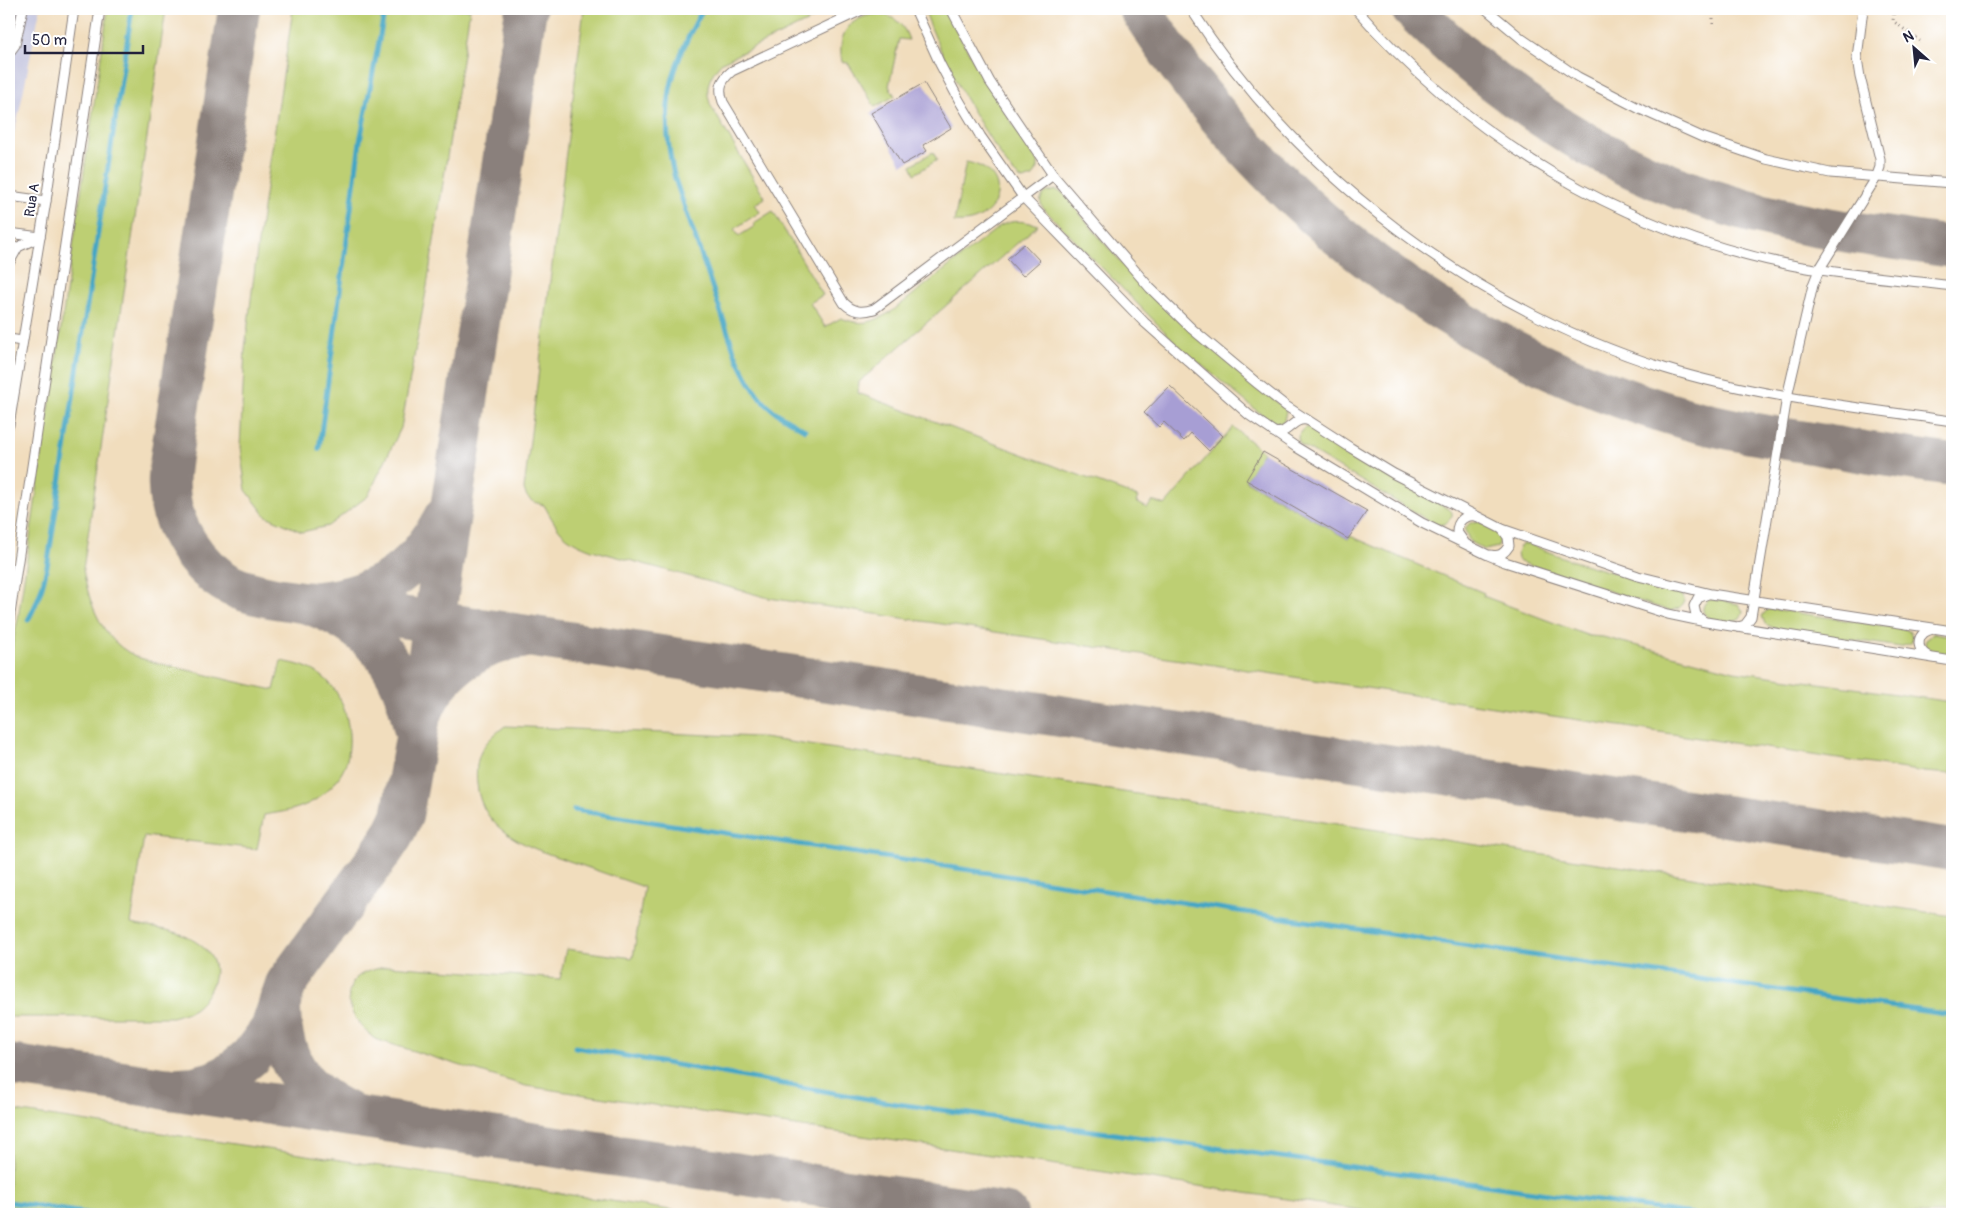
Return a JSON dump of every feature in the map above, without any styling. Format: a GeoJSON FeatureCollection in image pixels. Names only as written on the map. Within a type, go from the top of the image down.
{"type":"FeatureCollection","features":[{"type":"Feature","properties":{"kind":"lane"},"geometry":{"type":"LineString","coordinates":[[9,53],[15,46],[23,9]]}},
{"type":"Feature","properties":{"kind":"lane","name":"Rua A"},"geometry":{"type":"LineString","coordinates":[[9,426],[46,201],[74,9]]}},
{"type":"Feature","properties":{"kind":"lane"},"geometry":{"type":"LineString","coordinates":[[9,621],[100,9]]}},
{"type":"Feature","properties":{"kind":"lane"},"geometry":{"type":"LineString","coordinates":[[864,9],[732,71],[722,82],[720,88],[723,102],[844,303],[849,308],[866,312],[874,309],[1053,175]]}},
{"type":"Feature","properties":{"kind":"lane"},"geometry":{"type":"LineString","coordinates":[[915,9],[959,100],[981,137],[1023,197],[1144,322],[1249,415],[1272,432],[1422,523],[1504,562],[1668,614],[1735,627],[1952,660]]}},
{"type":"Feature","properties":{"kind":"lane"},"geometry":{"type":"LineString","coordinates":[[950,9],[990,82],[1053,175],[1150,288],[1192,329],[1286,406],[1394,474],[1502,529],[1629,573],[1711,594],[1952,631]]}},
{"type":"Feature","properties":{"kind":"lane"},"geometry":{"type":"LineString","coordinates":[[1191,9],[1227,60],[1261,102],[1291,134],[1365,204],[1447,264],[1536,314],[1583,337],[1628,355],[1699,377],[1787,397],[1952,421]]}},
{"type":"Feature","properties":{"kind":"lane"},"geometry":{"type":"LineString","coordinates":[[1356,9],[1387,44],[1445,98],[1481,126],[1524,157],[1617,208],[1672,231],[1729,249],[1790,265],[1952,286]]}},
{"type":"Feature","properties":{"kind":"lane"},"geometry":{"type":"LineString","coordinates":[[1486,9],[1522,39],[1578,77],[1642,110],[1702,137],[1766,159],[1830,173],[1952,183]]}},
{"type":"Feature","properties":{"kind":"lane"},"geometry":{"type":"LineString","coordinates":[[1735,627],[1745,625],[1748,621],[1754,600],[1787,397],[1813,285],[1819,270],[1876,178],[1880,167],[1880,159],[1857,58],[1863,9]]}},
{"type":"Feature","properties":{"kind":"lane"},"geometry":{"type":"LineString","coordinates":[[9,196],[46,201]]}},
{"type":"Feature","properties":{"kind":"lane"},"geometry":{"type":"LineString","coordinates":[[9,233],[40,237]]}},
{"type":"Feature","properties":{"kind":"lane"},"geometry":{"type":"LineString","coordinates":[[9,263],[18,247],[40,237]]}},
{"type":"Feature","properties":{"kind":"lane"},"geometry":{"type":"LineString","coordinates":[[9,339],[22,340]]}},
{"type":"Feature","properties":{"kind":"lane"},"geometry":{"type":"LineString","coordinates":[[1286,406],[1292,413],[1291,426],[1288,432],[1290,440],[1296,447]]}},
{"type":"Feature","properties":{"kind":"lane"},"geometry":{"type":"LineString","coordinates":[[1272,432],[1282,433],[1301,420],[1310,421]]}},
{"type":"Feature","properties":{"kind":"lane"},"geometry":{"type":"LineString","coordinates":[[1465,543],[1457,532],[1458,524],[1469,516],[1479,517]]}},
{"type":"Feature","properties":{"kind":"lane"},"geometry":{"type":"LineString","coordinates":[[1488,555],[1498,556],[1506,551],[1509,546],[1508,537],[1502,529]]}},
{"type":"Feature","properties":{"kind":"lane"},"geometry":{"type":"LineString","coordinates":[[1706,622],[1698,618],[1694,606],[1702,595],[1711,594]]}},
{"type":"Feature","properties":{"kind":"lane"},"geometry":{"type":"LineString","coordinates":[[1931,657],[1926,656],[1920,650],[1919,641],[1920,636],[1926,630],[1935,629]]}},
{"type":"Feature","properties":{"kind":"path"},"geometry":{"type":"LineString","coordinates":[[1713,24],[1713,15],[1716,9]]}},
{"type":"Feature","properties":{"kind":"path"},"geometry":{"type":"LineString","coordinates":[[1759,9],[1765,11]]}},
{"type":"Feature","properties":{"kind":"path"},"geometry":{"type":"LineString","coordinates":[[1894,9],[1893,21],[1920,41]]}},
{"type":"Feature","properties":{"kind":"shaded area"},"geometry":{"type":"Polygon","coordinates":[[[9,9],[40,9],[19,113],[9,151],[9,9]]]}},
{"type":"Feature","properties":{"kind":"green space"},"geometry":{"type":"Polygon","coordinates":[[[108,9],[166,9],[83,569],[89,596],[107,633],[127,652],[140,658],[274,690],[281,661],[314,671],[331,685],[343,706],[349,731],[348,755],[343,771],[333,785],[315,800],[290,810],[264,815],[257,849],[144,836],[131,924],[164,929],[183,935],[192,939],[206,950],[214,964],[215,972],[209,991],[203,1001],[196,1007],[189,1012],[173,1017],[9,1017],[9,660],[18,619],[108,9]]]}},
{"type":"Feature","properties":{"kind":"green space"},"geometry":{"type":"Polygon","coordinates":[[[293,9],[470,9],[427,286],[401,428],[368,496],[328,526],[302,532],[266,516],[246,490],[240,448],[245,349],[258,242],[293,9]]]}},
{"type":"Feature","properties":{"kind":"green space"},"geometry":{"type":"Polygon","coordinates":[[[584,9],[834,9],[722,62],[711,77],[708,88],[711,106],[765,198],[755,204],[760,212],[734,229],[739,236],[755,226],[754,223],[773,211],[823,295],[810,303],[825,327],[841,318],[861,323],[878,319],[891,312],[1000,226],[1019,221],[1038,225],[859,382],[858,393],[1138,497],[1136,502],[1147,508],[1153,501],[1165,505],[1233,427],[1263,452],[1246,481],[1348,539],[1350,536],[1484,593],[1483,596],[1589,636],[1603,637],[1734,671],[1952,702],[1952,774],[1925,772],[769,598],[592,550],[574,542],[558,528],[544,505],[531,500],[524,489],[584,9]]]}},
{"type":"Feature","properties":{"kind":"green space"},"geometry":{"type":"Polygon","coordinates":[[[924,9],[945,9],[989,87],[1038,162],[1038,168],[1033,177],[1023,180],[1018,177],[1010,169],[994,145],[955,79],[924,9]]]}},
{"type":"Feature","properties":{"kind":"green space"},"geometry":{"type":"Polygon","coordinates":[[[876,14],[888,16],[897,21],[904,29],[909,40],[899,39],[889,86],[895,96],[875,107],[848,63],[842,62],[841,44],[843,36],[852,24],[858,19],[876,14]]]}},
{"type":"Feature","properties":{"kind":"green space"},"geometry":{"type":"Polygon","coordinates":[[[933,152],[937,160],[915,174],[911,165],[933,152]]]}},
{"type":"Feature","properties":{"kind":"green space"},"geometry":{"type":"Polygon","coordinates":[[[966,162],[983,168],[993,176],[997,187],[996,198],[991,208],[982,216],[969,221],[954,222],[966,162]]]}},
{"type":"Feature","properties":{"kind":"green space"},"geometry":{"type":"Polygon","coordinates":[[[1056,190],[1063,193],[1147,291],[1283,407],[1286,411],[1284,421],[1280,423],[1268,420],[1181,348],[1043,208],[1041,199],[1043,195],[1056,190]]]}},
{"type":"Feature","properties":{"kind":"green space"},"geometry":{"type":"Polygon","coordinates":[[[1305,427],[1449,509],[1452,512],[1452,517],[1445,524],[1436,525],[1301,445],[1298,440],[1301,431],[1305,427]]]}},
{"type":"Feature","properties":{"kind":"green space"},"geometry":{"type":"Polygon","coordinates":[[[1478,521],[1499,532],[1501,536],[1498,547],[1485,550],[1470,542],[1465,530],[1470,523],[1478,521]]]}},
{"type":"Feature","properties":{"kind":"green space"},"geometry":{"type":"Polygon","coordinates":[[[1522,544],[1528,544],[1570,560],[1679,592],[1682,594],[1685,602],[1679,608],[1670,611],[1520,562],[1517,553],[1522,544]]]}},
{"type":"Feature","properties":{"kind":"green space"},"geometry":{"type":"Polygon","coordinates":[[[1713,599],[1738,604],[1743,611],[1740,619],[1727,622],[1707,616],[1703,612],[1703,606],[1708,600],[1713,599]]]}},
{"type":"Feature","properties":{"kind":"green space"},"geometry":{"type":"Polygon","coordinates":[[[1772,609],[1905,629],[1910,632],[1913,640],[1911,643],[1900,647],[1774,628],[1765,624],[1762,616],[1767,610],[1772,609]]]}},
{"type":"Feature","properties":{"kind":"green space"},"geometry":{"type":"Polygon","coordinates":[[[1934,633],[1952,636],[1952,655],[1929,650],[1925,643],[1926,639],[1934,633]]]}},
{"type":"Feature","properties":{"kind":"green space"},"geometry":{"type":"Polygon","coordinates":[[[505,726],[756,737],[1952,916],[1952,1214],[1387,1214],[526,1086],[375,1039],[363,1028],[353,1014],[349,998],[353,982],[360,975],[369,971],[389,966],[560,979],[566,949],[633,958],[644,887],[527,845],[499,828],[489,816],[481,801],[477,784],[477,765],[486,744],[505,726]]]}},
{"type":"Feature","properties":{"kind":"green space"},"geometry":{"type":"Polygon","coordinates":[[[9,1110],[697,1214],[9,1214],[9,1110]]]}},
{"type":"Feature","properties":{"kind":"building"},"geometry":{"type":"Polygon","coordinates":[[[924,83],[951,128],[923,145],[927,151],[902,165],[871,113],[924,83]]]}},
{"type":"Feature","properties":{"kind":"building"},"geometry":{"type":"Polygon","coordinates":[[[1024,244],[1040,261],[1023,276],[1007,259],[1024,244]]]}},
{"type":"Feature","properties":{"kind":"building"},"geometry":{"type":"Polygon","coordinates":[[[1170,386],[1223,436],[1209,451],[1191,433],[1184,441],[1164,422],[1159,427],[1144,413],[1170,386]]]}},
{"type":"Feature","properties":{"kind":"building"},"geometry":{"type":"Polygon","coordinates":[[[1263,452],[1367,511],[1348,539],[1246,480],[1263,452]]]}},
{"type":"Feature","properties":{"kind":"waterway"},"geometry":{"type":"LineString","coordinates":[[28,620],[40,594],[45,577],[132,9]]}},
{"type":"Feature","properties":{"kind":"waterway"},"geometry":{"type":"LineString","coordinates":[[319,449],[360,141],[385,9]]}},
{"type":"Feature","properties":{"kind":"waterway"},"geometry":{"type":"LineString","coordinates":[[703,9],[682,51],[670,91],[667,111],[667,132],[675,179],[735,353],[745,374],[753,388],[768,406],[805,430]]}},
{"type":"Feature","properties":{"kind":"waterway"},"geometry":{"type":"LineString","coordinates":[[574,810],[1469,946],[1952,1015]]}},
{"type":"Feature","properties":{"kind":"waterway"},"geometry":{"type":"LineString","coordinates":[[575,1047],[891,1103],[1693,1214]]}},
{"type":"Feature","properties":{"kind":"waterway"},"geometry":{"type":"LineString","coordinates":[[9,1202],[91,1214]]}},
{"type":"Feature","properties":{"kind":"taxiway"},"geometry":{"type":"LineString","coordinates":[[239,9],[169,480],[174,517],[187,544],[206,567],[230,585],[275,598],[1952,850]]}},
{"type":"Feature","properties":{"kind":"taxiway"},"geometry":{"type":"LineString","coordinates":[[166,1089],[194,1087],[213,1082],[228,1075],[250,1057],[271,1029],[286,984],[381,853],[393,835],[402,816],[419,721],[526,9]]}},
{"type":"Feature","properties":{"kind":"taxiway"},"geometry":{"type":"LineString","coordinates":[[1140,9],[1191,82],[1247,148],[1308,209],[1374,264],[1445,312],[1520,354],[1600,389],[1684,418],[1724,428],[1952,465]]}},
{"type":"Feature","properties":{"kind":"taxiway"},"geometry":{"type":"LineString","coordinates":[[1412,9],[1448,43],[1526,105],[1567,132],[1654,178],[1700,196],[1773,217],[1850,232],[1952,247]]}},
{"type":"Feature","properties":{"kind":"taxiway"},"geometry":{"type":"LineString","coordinates":[[414,728],[409,705],[401,684],[380,649],[349,623],[307,603],[331,601],[352,596],[371,590],[389,580],[405,569],[420,554],[433,537],[445,516]]}},
{"type":"Feature","properties":{"kind":"taxiway"},"geometry":{"type":"LineString","coordinates":[[423,710],[439,682],[463,660],[491,645],[522,638]]}},
{"type":"Feature","properties":{"kind":"taxiway"},"geometry":{"type":"LineString","coordinates":[[280,1001],[283,1037],[295,1068],[304,1081],[316,1092],[330,1103],[347,1112]]}},
{"type":"Feature","properties":{"kind":"taxiway"},"geometry":{"type":"LineString","coordinates":[[9,1065],[1007,1214]]}}]}
